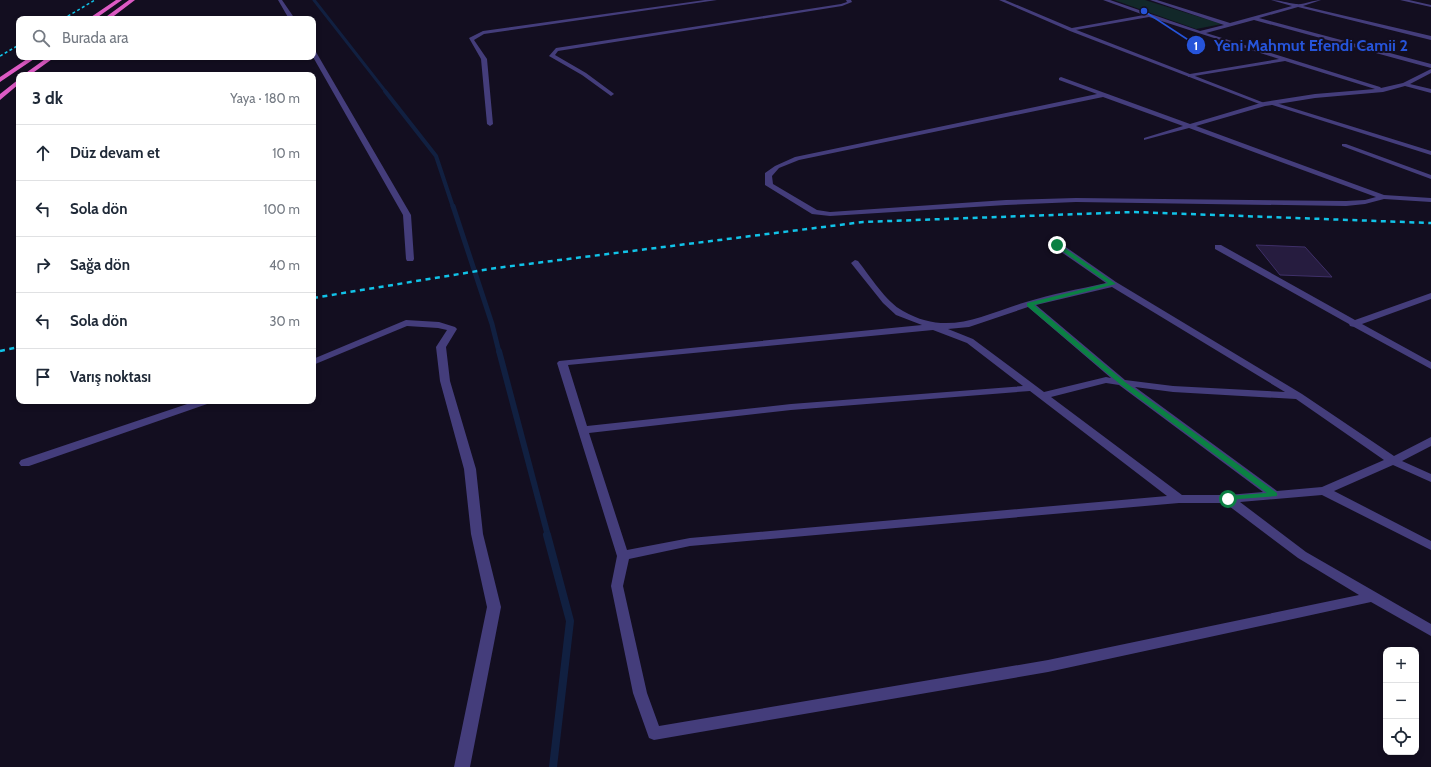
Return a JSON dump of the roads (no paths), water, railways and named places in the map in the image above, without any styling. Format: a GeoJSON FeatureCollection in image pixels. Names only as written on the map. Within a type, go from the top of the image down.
{"type":"FeatureCollection","features":[{"type":"Feature","properties":{"kind":"highway"},"geometry":{"type":"LineString","coordinates":[[95,16],[119,0]]}},
{"type":"Feature","properties":{"kind":"highway"},"geometry":{"type":"LineString","coordinates":[[110,16],[132,0]]}},
{"type":"Feature","properties":{"kind":"highway"},"geometry":{"type":"LineString","coordinates":[[0,80],[30,60]]}},
{"type":"Feature","properties":{"kind":"highway"},"geometry":{"type":"LineString","coordinates":[[30,72],[48,60]]}},
{"type":"Feature","properties":{"kind":"highway"},"geometry":{"type":"LineString","coordinates":[[0,98],[16,84]]}},
{"type":"Feature","properties":{"kind":"street"},"geometry":{"type":"LineString","coordinates":[[280,0],[290,16]]}},
{"type":"Feature","properties":{"kind":"street"},"geometry":{"type":"LineString","coordinates":[[490,124],[484,59],[471,39],[483,33],[715,0]]}},
{"type":"Feature","properties":{"kind":"street"},"geometry":{"type":"LineString","coordinates":[[611,94],[584,74],[552,56],[556,50],[842,5],[850,2],[848,0]]}},
{"type":"Feature","properties":{"kind":"street"},"geometry":{"type":"LineString","coordinates":[[1001,0],[1072,30],[1190,76],[1268,104],[1431,153]]}},
{"type":"Feature","properties":{"kind":"street"},"geometry":{"type":"LineString","coordinates":[[1105,0],[1200,33],[1384,90]]}},
{"type":"Feature","properties":{"kind":"street"},"geometry":{"type":"LineString","coordinates":[[1152,0],[1230,25]]}},
{"type":"Feature","properties":{"kind":"street"},"geometry":{"type":"LineString","coordinates":[[1273,0],[1431,38]]}},
{"type":"Feature","properties":{"kind":"street"},"geometry":{"type":"LineString","coordinates":[[1200,33],[1320,0]]}},
{"type":"Feature","properties":{"kind":"street"},"geometry":{"type":"LineString","coordinates":[[1402,0],[1431,6]]}},
{"type":"Feature","properties":{"kind":"street"},"geometry":{"type":"LineString","coordinates":[[1072,30],[1149,15]]}},
{"type":"Feature","properties":{"kind":"street"},"geometry":{"type":"LineString","coordinates":[[1252,18],[1431,66]]}},
{"type":"Feature","properties":{"kind":"street"},"geometry":{"type":"LineString","coordinates":[[316,57],[407,215],[410,259]]}},
{"type":"Feature","properties":{"kind":"street"},"geometry":{"type":"LineString","coordinates":[[1190,76],[1285,60]]}},
{"type":"Feature","properties":{"kind":"street"},"geometry":{"type":"LineString","coordinates":[[1146,139],[1268,104],[1315,96],[1384,90],[1405,84],[1431,71]]}},
{"type":"Feature","properties":{"kind":"street"},"geometry":{"type":"LineString","coordinates":[[1061,79],[1102,95],[1193,126],[1383,197],[1431,200]]}},
{"type":"Feature","properties":{"kind":"street"},"geometry":{"type":"LineString","coordinates":[[1405,84],[1431,91]]}},
{"type":"Feature","properties":{"kind":"street"},"geometry":{"type":"LineString","coordinates":[[1102,95],[797,158],[777,167],[768,175],[769,184],[815,212],[830,214],[1102,200],[1218,204],[1346,203],[1374,201],[1383,197]]}},
{"type":"Feature","properties":{"kind":"street"},"geometry":{"type":"LineString","coordinates":[[1344,145],[1431,177]]}},
{"type":"Feature","properties":{"kind":"street"},"geometry":{"type":"LineString","coordinates":[[1057,245],[1113,284],[1298,396],[1393,460],[1431,478]]}},
{"type":"Feature","properties":{"kind":"street"},"geometry":{"type":"LineString","coordinates":[[1218,247],[1353,324],[1431,366]]}},
{"type":"Feature","properties":{"kind":"street"},"geometry":{"type":"LineString","coordinates":[[855,263],[886,301],[899,313],[970,341],[1179,499]]}},
{"type":"Feature","properties":{"kind":"street"},"geometry":{"type":"LineString","coordinates":[[1113,284],[1030,304],[966,325],[562,363],[623,556],[617,586],[640,693],[654,733],[1048,666],[1372,597]]}},
{"type":"Feature","properties":{"kind":"street"},"geometry":{"type":"LineString","coordinates":[[1353,324],[1431,296]]}},
{"type":"Feature","properties":{"kind":"street"},"geometry":{"type":"LineString","coordinates":[[1030,304],[1123,383],[1274,495]]}},
{"type":"Feature","properties":{"kind":"street"},"geometry":{"type":"LineString","coordinates":[[316,361],[406,323],[439,325],[452,329],[441,347],[445,381],[470,469],[477,534],[494,607],[462,767]]}},
{"type":"Feature","properties":{"kind":"street"},"geometry":{"type":"LineString","coordinates":[[1042,396],[1106,380],[1173,389],[1298,396]]}},
{"type":"Feature","properties":{"kind":"street"},"geometry":{"type":"LineString","coordinates":[[584,430],[791,407],[1032,388]]}},
{"type":"Feature","properties":{"kind":"street"},"geometry":{"type":"LineString","coordinates":[[25,463],[197,404]]}},
{"type":"Feature","properties":{"kind":"street"},"geometry":{"type":"LineString","coordinates":[[623,556],[690,542],[1179,499],[1228,499],[1324,491],[1431,441]]}},
{"type":"Feature","properties":{"kind":"street"},"geometry":{"type":"LineString","coordinates":[[1324,491],[1431,546]]}},
{"type":"Feature","properties":{"kind":"street"},"geometry":{"type":"LineString","coordinates":[[1228,499],[1302,555],[1431,631]]}},
{"type":"Feature","properties":{"kind":"waterway"},"geometry":{"type":"LineString","coordinates":[[314,0],[386,92]]}},
{"type":"Feature","properties":{"kind":"waterway"},"geometry":{"type":"LineString","coordinates":[[385,91],[436,156],[453,207]]}},
{"type":"Feature","properties":{"kind":"waterway"},"geometry":{"type":"LineString","coordinates":[[453,206],[492,324],[499,352]]}},
{"type":"Feature","properties":{"kind":"waterway"},"geometry":{"type":"LineString","coordinates":[[499,351],[548,536]]}},
{"type":"Feature","properties":{"kind":"waterway"},"geometry":{"type":"LineString","coordinates":[[547,535],[570,621],[553,767]]}},
{"type":"Feature","properties":{"kind":"railway"},"geometry":{"type":"LineString","coordinates":[[68,16],[95,0]]}},
{"type":"Feature","properties":{"kind":"railway"},"geometry":{"type":"LineString","coordinates":[[0,56],[16,47]]}},
{"type":"Feature","properties":{"kind":"railway"},"geometry":{"type":"LineString","coordinates":[[316,298],[496,268],[863,222],[1134,212],[1431,223]]}},
{"type":"Feature","properties":{"kind":"railway"},"geometry":{"type":"LineString","coordinates":[[0,351],[16,348]]}},
{"type":"Feature","properties":{"kind":"place","name":"Yeni Mahmut Efendi Camii 2"},"geometry":{"type":"Point","coordinates":[1144,11]}}]}
